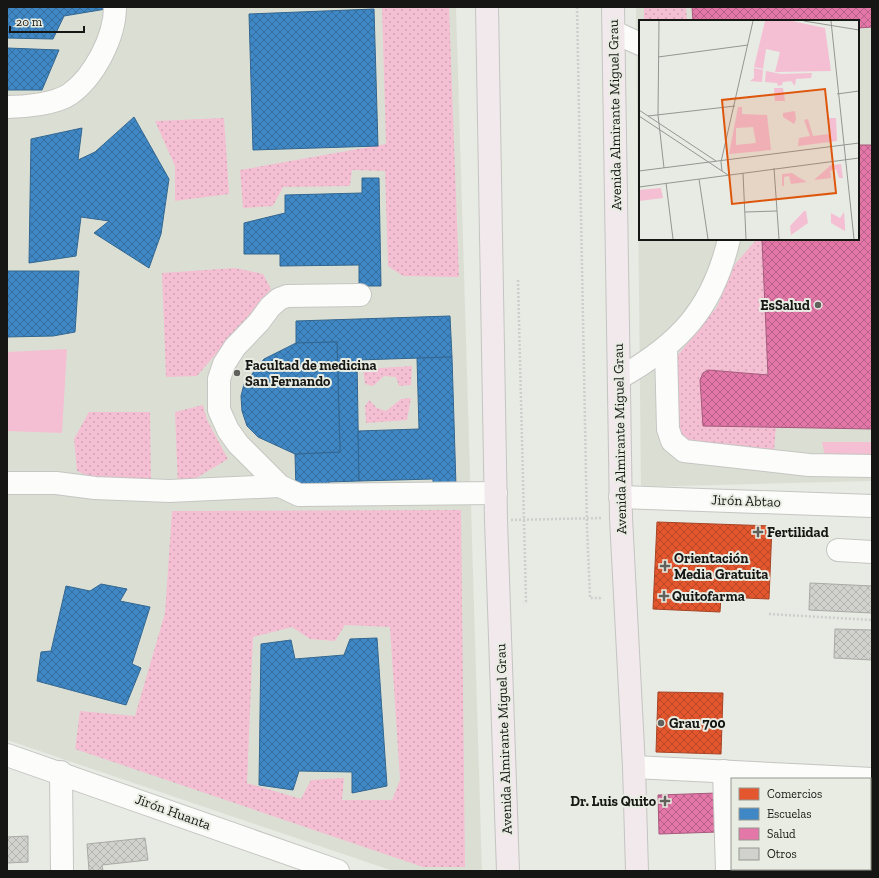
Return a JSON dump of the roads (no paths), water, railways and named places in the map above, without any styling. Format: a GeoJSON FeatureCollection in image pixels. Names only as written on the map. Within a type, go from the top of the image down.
{"type":"FeatureCollection","features":[{"type":"Feature","properties":{"kind":"main road","name":"Avenida Almirante Miguel Grau"},"geometry":{"type":"LineString","coordinates":[[487,7],[496,493],[508,871]]}},
{"type":"Feature","properties":{"kind":"main road","name":"Avenida Almirante Miguel Grau"},"geometry":{"type":"LineString","coordinates":[[613,7],[620,497],[634,767],[637,871]]}},
{"type":"Feature","properties":{"kind":"street"},"geometry":{"type":"LineString","coordinates":[[7,107],[35,106],[69,95],[96,67],[112,32],[115,7]]}},
{"type":"Feature","properties":{"kind":"street"},"geometry":{"type":"LineString","coordinates":[[614,32],[639,44]]}},
{"type":"Feature","properties":{"kind":"street"},"geometry":{"type":"LineString","coordinates":[[619,378],[666,349],[690,325],[709,296],[723,264],[729,240]]}},
{"type":"Feature","properties":{"kind":"street"},"geometry":{"type":"LineString","coordinates":[[360,295],[287,296],[279,299],[270,306],[259,322],[235,347],[224,364],[219,379],[219,410],[228,430],[238,444],[280,486],[298,495],[496,493]]}},
{"type":"Feature","properties":{"kind":"street"},"geometry":{"type":"LineString","coordinates":[[666,349],[668,429],[672,441],[684,451],[809,465],[872,466]]}},
{"type":"Feature","properties":{"kind":"street"},"geometry":{"type":"LineString","coordinates":[[7,483],[56,483],[95,488],[169,491],[280,486]]}},
{"type":"Feature","properties":{"kind":"street","name":"Jirón Abtao"},"geometry":{"type":"LineString","coordinates":[[620,497],[872,506]]}},
{"type":"Feature","properties":{"kind":"street"},"geometry":{"type":"LineString","coordinates":[[838,550],[872,552]]}},
{"type":"Feature","properties":{"kind":"street","name":"Jirón Huanta"},"geometry":{"type":"LineString","coordinates":[[7,755],[60,772],[338,871]]}},
{"type":"Feature","properties":{"kind":"street"},"geometry":{"type":"LineString","coordinates":[[634,767],[838,778]]}},
{"type":"Feature","properties":{"kind":"street"},"geometry":{"type":"LineString","coordinates":[[724,771],[727,871]]}},
{"type":"Feature","properties":{"kind":"street"},"geometry":{"type":"LineString","coordinates":[[60,772],[62,871]]}},
{"type":"Feature","properties":{"kind":"place","name":"EsSalud"},"geometry":{"type":"Point","coordinates":[818,305]}},
{"type":"Feature","properties":{"kind":"place","name":"Facultad de medicina San Fernando"},"geometry":{"type":"Point","coordinates":[237,373]}},
{"type":"Feature","properties":{"kind":"place","name":"Fertilidad"},"geometry":{"type":"Point","coordinates":[758,532]}},
{"type":"Feature","properties":{"kind":"place","name":"Orientación Media Gratuita"},"geometry":{"type":"Point","coordinates":[665,566]}},
{"type":"Feature","properties":{"kind":"place","name":"Quitofarma"},"geometry":{"type":"Point","coordinates":[664,596]}},
{"type":"Feature","properties":{"kind":"place","name":"Grau 700"},"geometry":{"type":"Point","coordinates":[661,723]}},
{"type":"Feature","properties":{"kind":"place","name":"Dr. Luis Quito"},"geometry":{"type":"Point","coordinates":[665,801]}}]}
